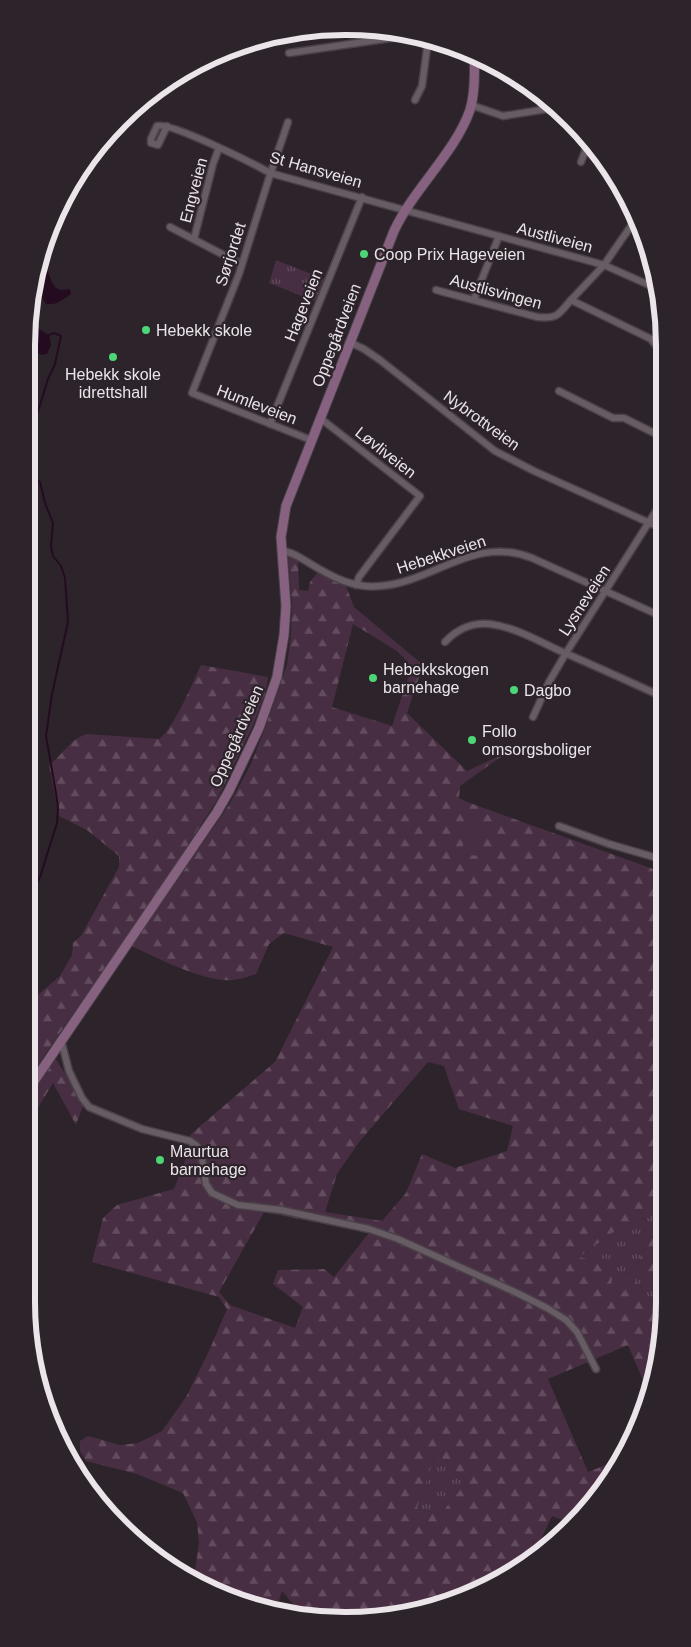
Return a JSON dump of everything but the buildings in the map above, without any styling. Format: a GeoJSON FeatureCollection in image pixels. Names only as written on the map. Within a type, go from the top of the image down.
{"type":"FeatureCollection","features":[{"type":"Feature","properties":{"kind":"main road","name":"Oppegårdveien"},"geometry":{"type":"LineString","coordinates":[[35,1079],[217,812],[259,728],[277,677],[284,635],[286,606],[281,531],[284,511],[389,242],[405,210],[456,138],[465,122],[471,105],[474,86],[474,63]]}},
{"type":"Feature","properties":{"kind":"street"},"geometry":{"type":"LineString","coordinates":[[289,53],[389,38]]}},
{"type":"Feature","properties":{"kind":"street"},"geometry":{"type":"LineString","coordinates":[[415,100],[422,86],[427,46]]}},
{"type":"Feature","properties":{"kind":"street"},"geometry":{"type":"LineString","coordinates":[[471,105],[503,116],[513,116],[532,110],[546,109]]}},
{"type":"Feature","properties":{"kind":"street","name":"Sørjordet"},"geometry":{"type":"LineString","coordinates":[[192,393],[235,284],[270,172],[288,122]]}},
{"type":"Feature","properties":{"kind":"street","name":"St Hansveien"},"geometry":{"type":"LineString","coordinates":[[167,126],[270,172],[405,210]]}},
{"type":"Feature","properties":{"kind":"street","name":"Engveien"},"geometry":{"type":"LineString","coordinates":[[194,238],[219,148]]}},
{"type":"Feature","properties":{"kind":"street"},"geometry":{"type":"LineString","coordinates":[[581,162],[586,149]]}},
{"type":"Feature","properties":{"kind":"street","name":"Hageveien"},"geometry":{"type":"LineString","coordinates":[[270,424],[362,197]]}},
{"type":"Feature","properties":{"kind":"street","name":"Austliveien"},"geometry":{"type":"LineString","coordinates":[[405,210],[604,265],[650,285]]}},
{"type":"Feature","properties":{"kind":"street","name":"Austliveien"},"geometry":{"type":"LineString","coordinates":[[604,265],[631,225]]}},
{"type":"Feature","properties":{"kind":"street","name":"Engveien"},"geometry":{"type":"LineString","coordinates":[[170,227],[241,264]]}},
{"type":"Feature","properties":{"kind":"street","name":"Austliveien"},"geometry":{"type":"LineString","coordinates":[[474,299],[499,236]]}},
{"type":"Feature","properties":{"kind":"street","name":"Austlisvingen"},"geometry":{"type":"LineString","coordinates":[[436,290],[550,319],[556,316],[604,265]]}},
{"type":"Feature","properties":{"kind":"street"},"geometry":{"type":"LineString","coordinates":[[571,300],[651,339],[656,346]]}},
{"type":"Feature","properties":{"kind":"street","name":"Nybrottveien"},"geometry":{"type":"LineString","coordinates":[[350,342],[380,360],[496,451],[534,471],[656,526]]}},
{"type":"Feature","properties":{"kind":"street"},"geometry":{"type":"LineString","coordinates":[[559,391],[613,418],[624,418],[656,434]]}},
{"type":"Feature","properties":{"kind":"street","name":"Humleveien"},"geometry":{"type":"LineString","coordinates":[[192,393],[311,440]]}},
{"type":"Feature","properties":{"kind":"street","name":"Løvliveien"},"geometry":{"type":"LineString","coordinates":[[320,418],[420,496],[364,570],[356,585]]}},
{"type":"Feature","properties":{"kind":"street","name":"Lysneveien"},"geometry":{"type":"LineString","coordinates":[[533,717],[549,682],[566,653],[656,509]]}},
{"type":"Feature","properties":{"kind":"street","name":"Hebekkveien"},"geometry":{"type":"LineString","coordinates":[[281,551],[292,554],[334,577],[356,585],[377,586],[395,584],[415,578],[477,554],[488,551],[504,551],[525,555],[656,614]]}},
{"type":"Feature","properties":{"kind":"street"},"geometry":{"type":"LineString","coordinates":[[445,642],[461,629],[488,624],[504,627],[656,694]]}},
{"type":"Feature","properties":{"kind":"street"},"geometry":{"type":"LineString","coordinates":[[559,826],[617,847],[656,858]]}},
{"type":"Feature","properties":{"kind":"street"},"geometry":{"type":"LineString","coordinates":[[61,1040],[69,1071],[82,1098],[89,1106],[142,1129],[190,1141],[201,1152],[206,1184],[212,1193],[238,1204],[281,1210],[369,1229],[398,1239],[515,1292],[548,1308],[566,1320],[576,1332],[596,1369]]}},
{"type":"Feature","properties":{"kind":"green space"},"geometry":{"type":"Polygon","coordinates":[[[276,260],[324,279],[315,301],[269,283],[276,260]]]}},
{"type":"Feature","properties":{"kind":"green space"},"geometry":{"type":"Polygon","coordinates":[[[288,556],[298,561],[299,590],[308,591],[310,582],[318,572],[346,586],[354,607],[423,665],[407,713],[467,771],[506,753],[460,786],[459,798],[656,870],[656,1210],[649,1217],[622,1226],[579,1257],[607,1264],[612,1277],[611,1292],[625,1291],[623,1273],[631,1274],[650,1299],[656,1289],[653,1342],[645,1384],[628,1345],[548,1379],[588,1472],[610,1463],[592,1491],[565,1521],[552,1516],[535,1548],[483,1580],[445,1596],[406,1606],[366,1611],[346,1612],[296,1608],[282,1591],[278,1604],[246,1596],[190,1570],[195,1571],[199,1543],[197,1522],[183,1493],[137,1474],[86,1461],[80,1451],[80,1441],[88,1436],[120,1445],[138,1443],[162,1431],[186,1397],[227,1309],[219,1297],[92,1262],[103,1218],[117,1205],[174,1189],[190,1148],[190,1135],[275,1062],[333,947],[284,933],[269,944],[256,974],[233,980],[222,980],[196,974],[132,946],[229,805],[251,764],[287,665],[291,635],[292,604],[288,556]],[[353,624],[332,707],[392,726],[409,675],[405,659],[397,651],[353,624]],[[428,1062],[359,1142],[337,1174],[325,1212],[382,1221],[406,1193],[422,1154],[455,1168],[507,1151],[513,1126],[459,1109],[444,1066],[428,1062]],[[264,1212],[219,1292],[230,1305],[295,1328],[303,1307],[273,1284],[278,1270],[324,1269],[334,1277],[369,1233],[264,1212]],[[436,1452],[417,1508],[440,1515],[467,1481],[436,1452]]]}},
{"type":"Feature","properties":{"kind":"green space"},"geometry":{"type":"Polygon","coordinates":[[[201,665],[268,677],[265,694],[253,725],[217,800],[153,899],[35,1070],[35,997],[60,976],[72,955],[73,943],[81,936],[119,867],[119,856],[87,830],[59,816],[49,765],[71,743],[87,734],[159,739],[171,725],[201,665]]]}},
{"type":"Feature","properties":{"kind":"green space"},"geometry":{"type":"Polygon","coordinates":[[[467,821],[484,823],[479,856],[462,854],[467,821]]]}},
{"type":"Feature","properties":{"kind":"green space"},"geometry":{"type":"Polygon","coordinates":[[[55,1058],[84,1103],[76,1125],[53,1083],[35,1112],[35,1084],[55,1058]]]}},
{"type":"Feature","properties":{"kind":"green space"},"geometry":{"type":"Polygon","coordinates":[[[656,1210],[656,1233],[646,1242],[637,1265],[656,1274],[656,1289],[650,1299],[631,1274],[623,1273],[626,1291],[610,1292],[612,1277],[578,1258],[622,1226],[649,1217],[656,1210]]]}},
{"type":"Feature","properties":{"kind":"green space"},"geometry":{"type":"Polygon","coordinates":[[[655,1233],[656,1274],[637,1266],[646,1242],[655,1233]]]}},
{"type":"Feature","properties":{"kind":"green space"},"geometry":{"type":"Polygon","coordinates":[[[436,1452],[467,1481],[440,1515],[417,1508],[436,1452]]]}},
{"type":"Feature","properties":{"kind":"shaded area"},"geometry":{"type":"Polygon","coordinates":[[[45,269],[56,288],[70,289],[71,294],[60,302],[46,304],[39,297],[45,269]]]}},
{"type":"Feature","properties":{"kind":"shaded area"},"geometry":{"type":"Polygon","coordinates":[[[36,327],[49,335],[51,345],[47,354],[41,355],[35,351],[36,327]]]}},
{"type":"Feature","properties":{"kind":"waterway"},"geometry":{"type":"LineString","coordinates":[[35,421],[48,379],[55,364],[61,336],[54,333],[49,335]]}},
{"type":"Feature","properties":{"kind":"waterway"},"geometry":{"type":"LineString","coordinates":[[35,479],[40,482],[45,503],[53,523],[51,546],[53,556],[61,566],[65,578],[68,622],[52,694],[46,736],[58,808],[57,823],[40,877],[35,884]]}},
{"type":"Feature","properties":{"kind":"place","name":"Coop Prix Hageveien"},"geometry":{"type":"Point","coordinates":[364,254]}},
{"type":"Feature","properties":{"kind":"place","name":"Hebekk skole"},"geometry":{"type":"Point","coordinates":[146,330]}},
{"type":"Feature","properties":{"kind":"place","name":"Hebekk skole idrettshall"},"geometry":{"type":"Point","coordinates":[113,357]}},
{"type":"Feature","properties":{"kind":"place","name":"Hebekkskogen barnehage"},"geometry":{"type":"Point","coordinates":[373,678]}},
{"type":"Feature","properties":{"kind":"place","name":"Dagbo"},"geometry":{"type":"Point","coordinates":[514,690]}},
{"type":"Feature","properties":{"kind":"place","name":"Follo omsorgsboliger"},"geometry":{"type":"Point","coordinates":[472,740]}},
{"type":"Feature","properties":{"kind":"place","name":"Maurtua barnehage"},"geometry":{"type":"Point","coordinates":[160,1160]}}]}
